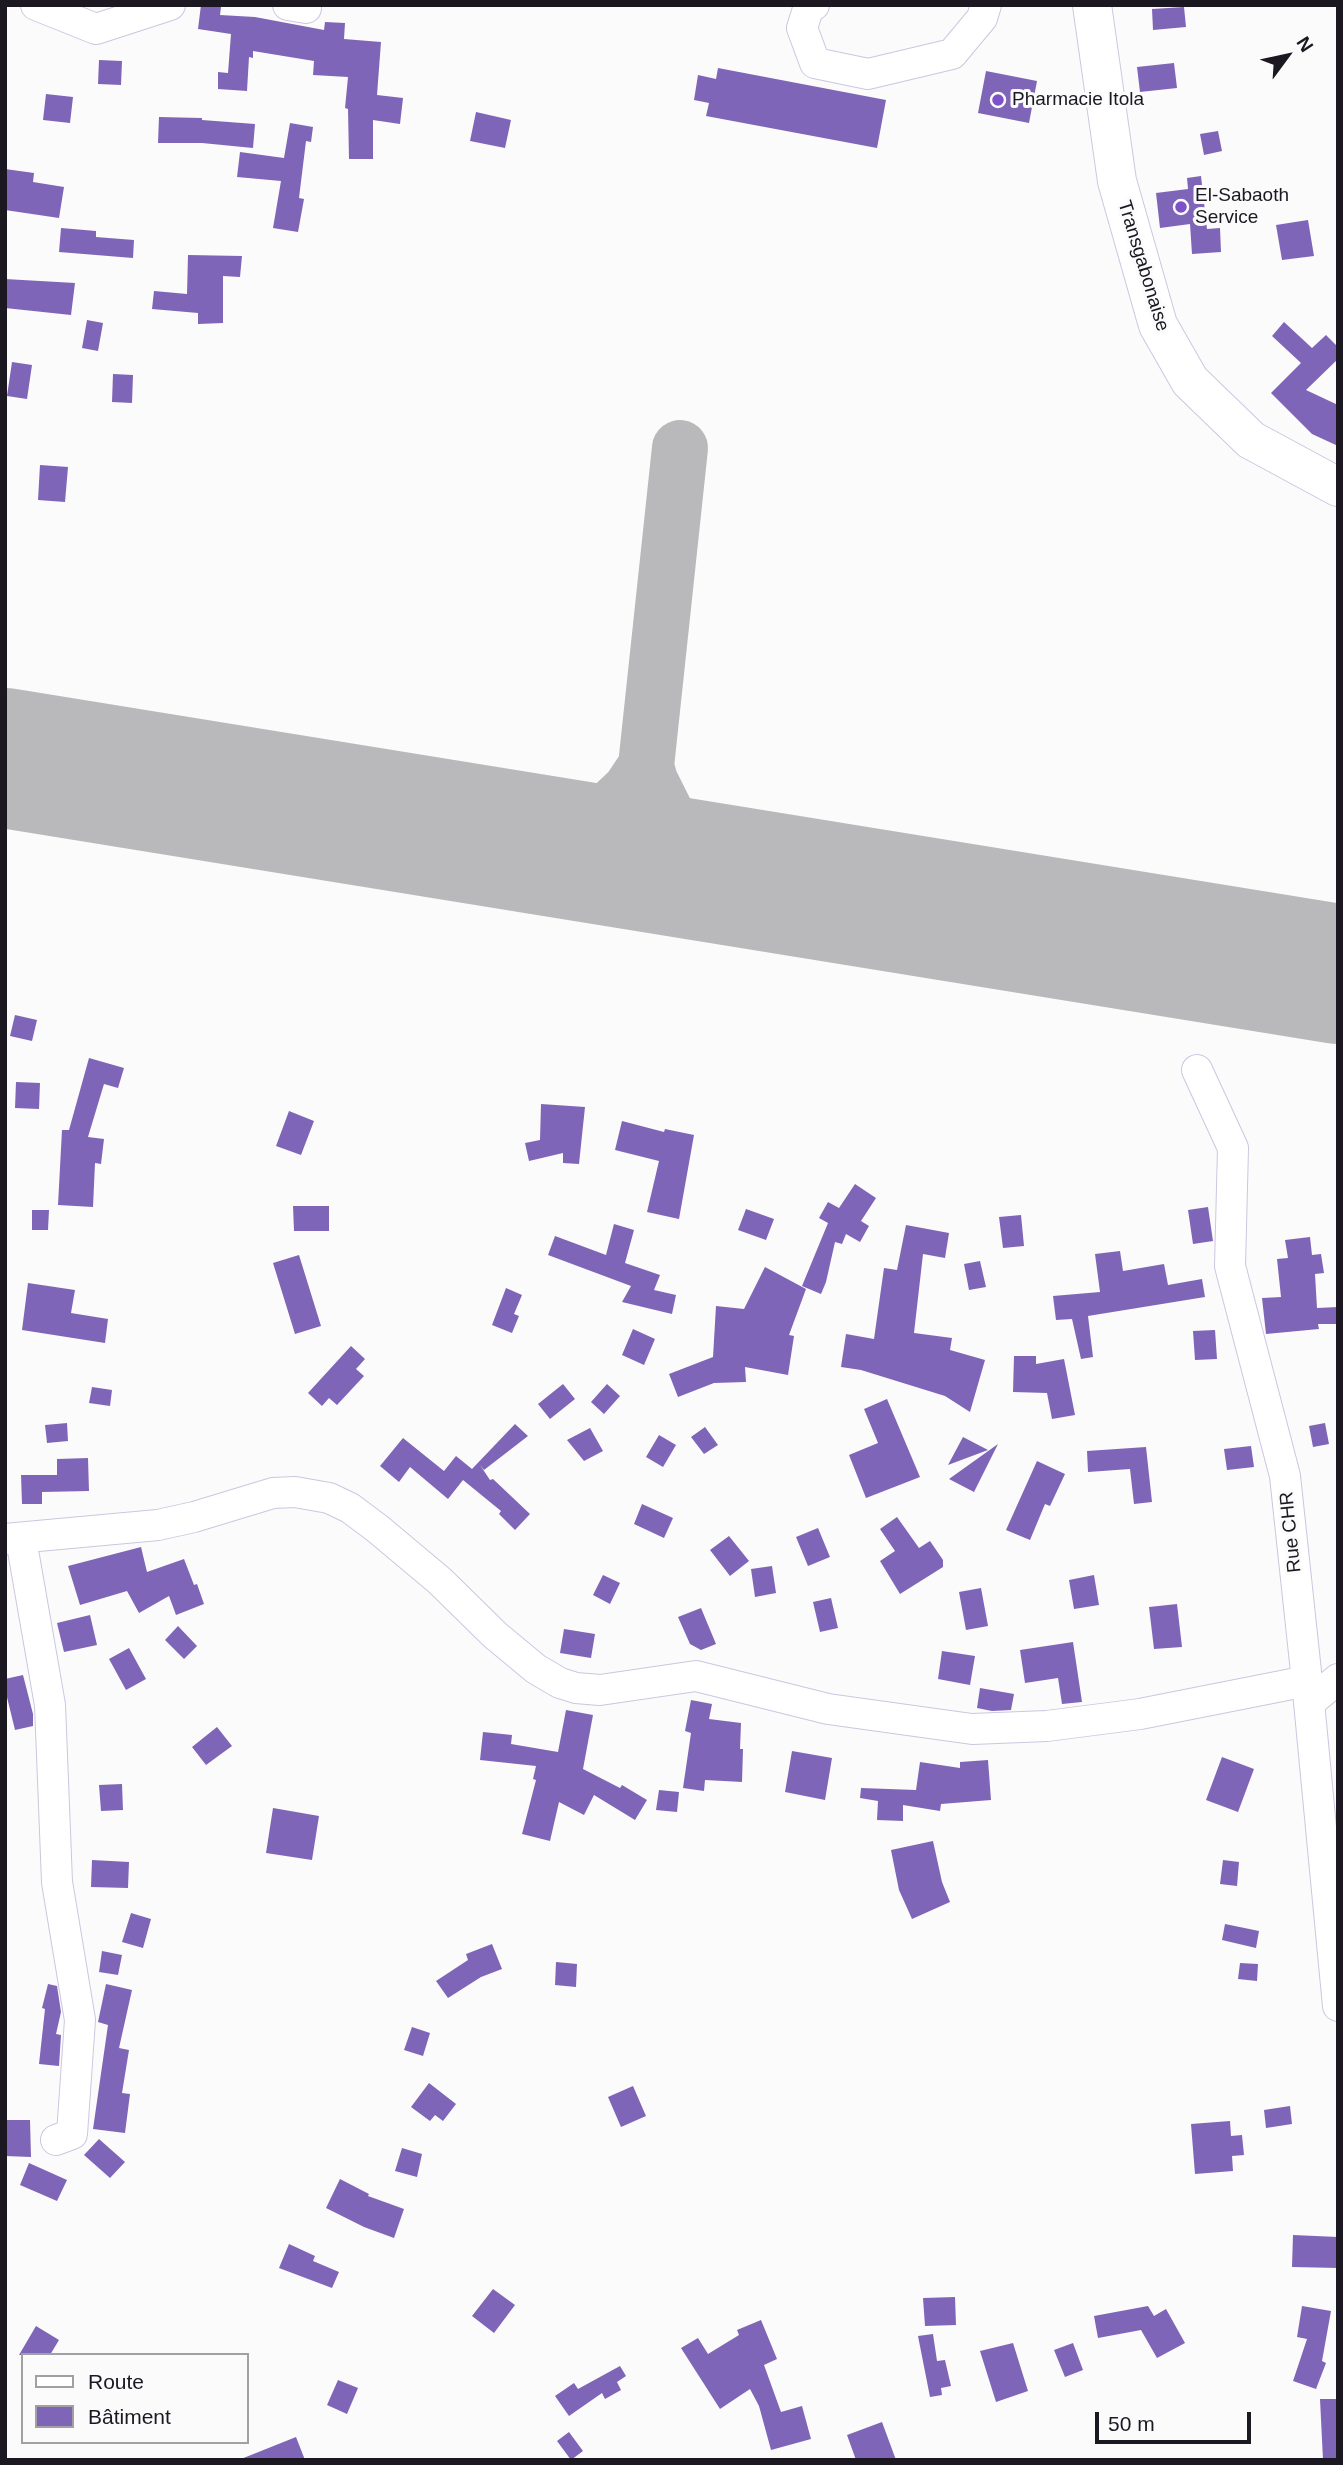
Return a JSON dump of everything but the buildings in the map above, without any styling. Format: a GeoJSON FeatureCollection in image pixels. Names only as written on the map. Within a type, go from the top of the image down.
{"type":"FeatureCollection","features":[{"type":"Feature","properties":{"kind":"highway","name":"Transgabonaise"},"geometry":{"type":"LineString","coordinates":[[1092,5],[1117,181],[1158,325],[1190,381],[1251,440],[1338,487]]}},
{"type":"Feature","properties":{"kind":"street"},"geometry":{"type":"LineString","coordinates":[[36,5],[96,29],[170,5]]}},
{"type":"Feature","properties":{"kind":"street"},"geometry":{"type":"LineString","coordinates":[[814,5],[808,9],[802,28],[815,63],[868,74],[952,54],[982,18],[986,5]]}},
{"type":"Feature","properties":{"kind":"street","name":"Rue CHR"},"geometry":{"type":"LineString","coordinates":[[1197,1070],[1233,1148],[1230,1266],[1285,1476],[1338,2006]]}},
{"type":"Feature","properties":{"kind":"street"},"geometry":{"type":"LineString","coordinates":[[56,2140],[72,2134],[80,2020],[57,1882],[50,1705],[13,1539],[158,1525],[273,1493],[295,1492],[329,1498],[350,1508],[378,1529],[440,1581],[536,1669],[560,1683],[576,1688],[600,1690],[696,1676],[828,1709],[972,1729],[1047,1726],[1308,1692],[1338,1678]]}},
{"type":"Feature","properties":{"kind":"taxiway"},"geometry":{"type":"LineString","coordinates":[[680,448],[646,766],[650,781],[672,825],[732,876]]}},
{"type":"Feature","properties":{"kind":"taxiway"},"geometry":{"type":"LineString","coordinates":[[530,843],[592,821],[630,790],[646,766]]}},
{"type":"Feature","properties":{"kind":"runway"},"geometry":{"type":"LineString","coordinates":[[5,758],[1338,974]]}},
{"type":"Feature","properties":{"kind":"place","name":"Pharmacie Itola"},"geometry":{"type":"Point","coordinates":[998,100]}},
{"type":"Feature","properties":{"kind":"place","name":"El-Sabaoth Service"},"geometry":{"type":"Point","coordinates":[1181,207]}}]}
